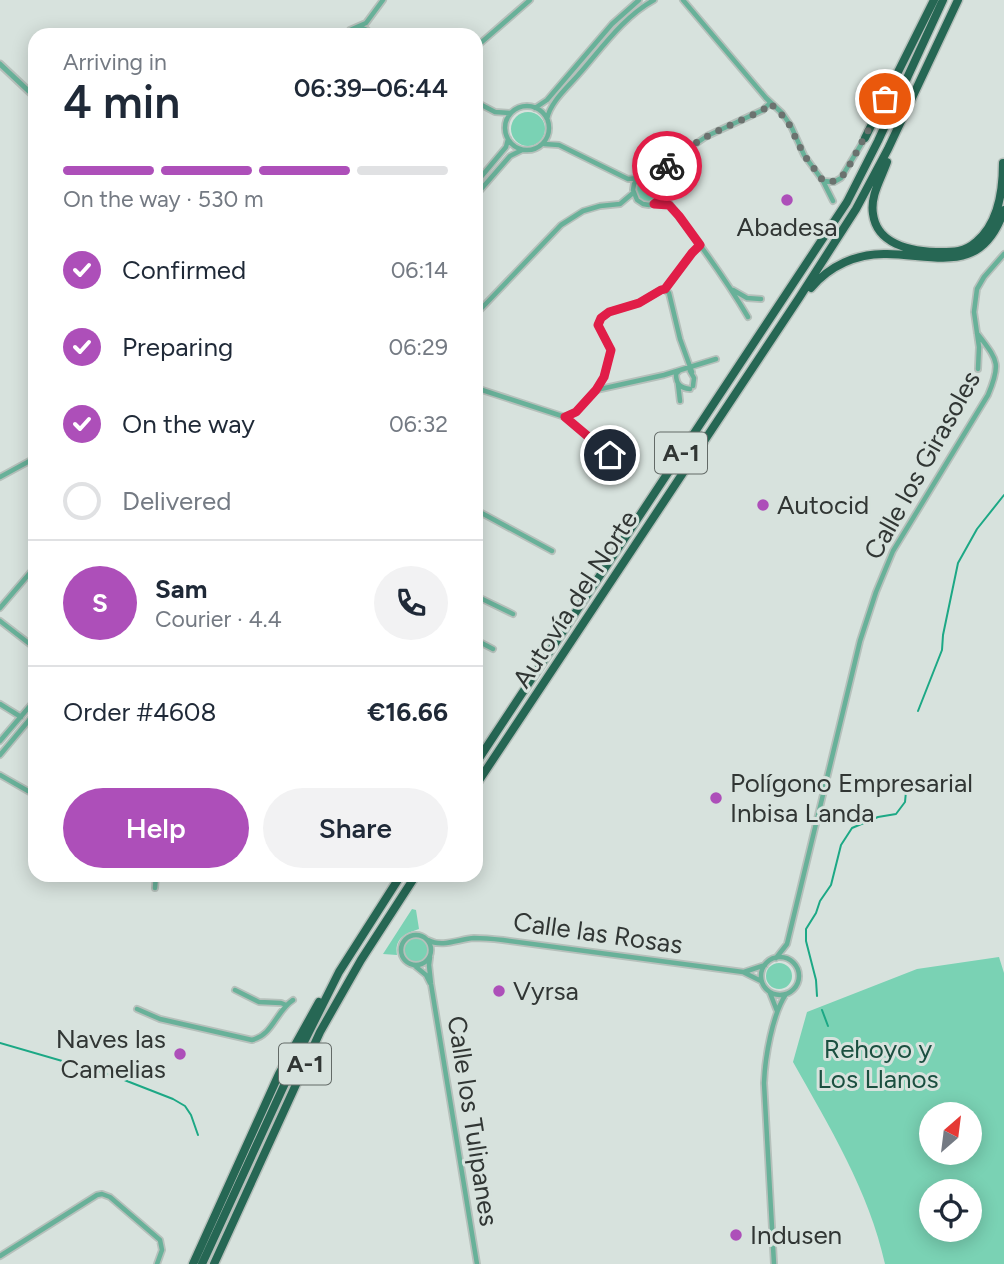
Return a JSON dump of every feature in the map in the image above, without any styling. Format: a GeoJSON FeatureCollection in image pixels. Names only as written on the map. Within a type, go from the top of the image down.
{"type":"FeatureCollection","features":[{"type":"Feature","properties":{"kind":"highway"},"geometry":{"type":"LineString","coordinates":[[865,138],[934,0]]}},
{"type":"Feature","properties":{"kind":"highway","name":"Autovía del Norte"},"geometry":{"type":"LineString","coordinates":[[483,752],[846,202],[878,141],[943,0]]}},
{"type":"Feature","properties":{"kind":"highway","name":"Autovía del Norte"},"geometry":{"type":"LineString","coordinates":[[483,775],[862,200],[956,4]]}},
{"type":"Feature","properties":{"kind":"highway"},"geometry":{"type":"LineString","coordinates":[[888,149],[886,164],[874,194],[875,223],[894,244],[922,252],[964,250],[986,233],[995,214],[1002,187],[1003,163]]}},
{"type":"Feature","properties":{"kind":"highway"},"geometry":{"type":"LineString","coordinates":[[788,314],[818,279],[849,260],[885,254],[959,258],[976,250],[988,241],[1004,210]]}},
{"type":"Feature","properties":{"kind":"highway","name":"A-1"},"geometry":{"type":"LineString","coordinates":[[202,1264],[292,1066],[339,972],[397,882]]}},
{"type":"Feature","properties":{"kind":"highway","name":"A-1"},"geometry":{"type":"LineString","coordinates":[[214,1264],[320,1032],[361,960],[411,882]]}},
{"type":"Feature","properties":{"kind":"highway"},"geometry":{"type":"LineString","coordinates":[[193,1264],[279,1074],[315,1008],[339,972]]}},
{"type":"Feature","properties":{"kind":"street"},"geometry":{"type":"LineString","coordinates":[[356,28],[370,19],[383,0]]}},
{"type":"Feature","properties":{"kind":"street"},"geometry":{"type":"LineString","coordinates":[[483,41],[530,0]]}},
{"type":"Feature","properties":{"kind":"street"},"geometry":{"type":"LineString","coordinates":[[535,108],[547,100],[612,24],[639,0]]}},
{"type":"Feature","properties":{"kind":"street"},"geometry":{"type":"LineString","coordinates":[[547,119],[553,105],[609,40],[637,11],[654,0]]}},
{"type":"Feature","properties":{"kind":"street"},"geometry":{"type":"LineString","coordinates":[[677,0],[684,2],[787,120],[804,155],[823,181],[833,201]]}},
{"type":"Feature","properties":{"kind":"street"},"geometry":{"type":"LineString","coordinates":[[370,19],[370,28]]}},
{"type":"Feature","properties":{"kind":"street"},"geometry":{"type":"LineString","coordinates":[[0,64],[28,90]]}},
{"type":"Feature","properties":{"kind":"street"},"geometry":{"type":"LineString","coordinates":[[543,144],[559,145],[628,179],[638,178],[664,170],[682,153],[707,136],[763,110],[770,103]]}},
{"type":"Feature","properties":{"kind":"street"},"geometry":{"type":"LineString","coordinates":[[483,106],[495,112],[511,113],[524,107],[535,108],[547,119],[549,130],[559,145]]}},
{"type":"Feature","properties":{"kind":"street"},"geometry":{"type":"LineString","coordinates":[[495,112],[505,125],[508,138],[515,147],[523,150]]}},
{"type":"Feature","properties":{"kind":"street"},"geometry":{"type":"LineString","coordinates":[[505,125],[511,113]]}},
{"type":"Feature","properties":{"kind":"street"},"geometry":{"type":"LineString","coordinates":[[483,187],[510,156],[543,144],[549,130]]}},
{"type":"Feature","properties":{"kind":"street"},"geometry":{"type":"LineString","coordinates":[[483,175],[506,147],[508,138]]}},
{"type":"Feature","properties":{"kind":"street"},"geometry":{"type":"LineString","coordinates":[[823,181],[834,182],[841,178],[865,138]]}},
{"type":"Feature","properties":{"kind":"street"},"geometry":{"type":"LineString","coordinates":[[664,170],[661,182],[669,205],[732,290],[748,317]]}},
{"type":"Feature","properties":{"kind":"street"},"geometry":{"type":"LineString","coordinates":[[649,174],[656,176],[661,182]]}},
{"type":"Feature","properties":{"kind":"street"},"geometry":{"type":"LineString","coordinates":[[483,307],[567,221],[583,211],[620,204],[633,192],[638,178]]}},
{"type":"Feature","properties":{"kind":"street"},"geometry":{"type":"LineString","coordinates":[[628,179],[640,202]]}},
{"type":"Feature","properties":{"kind":"street"},"geometry":{"type":"LineString","coordinates":[[654,204],[663,192]]}},
{"type":"Feature","properties":{"kind":"street"},"geometry":{"type":"LineString","coordinates":[[626,200],[646,205],[669,205]]}},
{"type":"Feature","properties":{"kind":"street"},"geometry":{"type":"LineString","coordinates":[[565,417],[576,412],[604,377],[611,350],[598,325],[601,318],[609,312],[639,303],[665,289],[700,245]]}},
{"type":"Feature","properties":{"kind":"street"},"geometry":{"type":"LineString","coordinates":[[978,369],[979,347],[974,312],[977,289],[1004,254]]}},
{"type":"Feature","properties":{"kind":"street"},"geometry":{"type":"LineString","coordinates":[[664,375],[671,376],[682,387],[692,387],[694,378],[680,340],[669,293],[665,289]]}},
{"type":"Feature","properties":{"kind":"street"},"geometry":{"type":"LineString","coordinates":[[732,290],[747,298],[761,299]]}},
{"type":"Feature","properties":{"kind":"street","name":"Calle los Girasoles"},"geometry":{"type":"LineString","coordinates":[[791,962],[787,944],[860,641],[876,592],[898,543],[988,394],[996,376],[997,362],[977,334]]}},
{"type":"Feature","properties":{"kind":"street"},"geometry":{"type":"LineString","coordinates":[[596,390],[681,369],[691,369],[716,359]]}},
{"type":"Feature","properties":{"kind":"street"},"geometry":{"type":"LineString","coordinates":[[680,401],[676,374],[681,369]]}},
{"type":"Feature","properties":{"kind":"street"},"geometry":{"type":"LineString","coordinates":[[604,377],[614,386]]}},
{"type":"Feature","properties":{"kind":"street"},"geometry":{"type":"LineString","coordinates":[[483,390],[565,417],[622,467]]}},
{"type":"Feature","properties":{"kind":"street"},"geometry":{"type":"LineString","coordinates":[[0,477],[28,462]]}},
{"type":"Feature","properties":{"kind":"street"},"geometry":{"type":"LineString","coordinates":[[483,514],[552,551]]}},
{"type":"Feature","properties":{"kind":"street"},"geometry":{"type":"LineString","coordinates":[[0,608],[28,575]]}},
{"type":"Feature","properties":{"kind":"street"},"geometry":{"type":"LineString","coordinates":[[483,599],[513,614]]}},
{"type":"Feature","properties":{"kind":"street"},"geometry":{"type":"LineString","coordinates":[[0,621],[28,643]]}},
{"type":"Feature","properties":{"kind":"street"},"geometry":{"type":"LineString","coordinates":[[483,644],[493,649]]}},
{"type":"Feature","properties":{"kind":"street"},"geometry":{"type":"LineString","coordinates":[[0,704],[21,717]]}},
{"type":"Feature","properties":{"kind":"street"},"geometry":{"type":"LineString","coordinates":[[0,741],[28,708]]}},
{"type":"Feature","properties":{"kind":"street"},"geometry":{"type":"LineString","coordinates":[[0,755],[28,721]]}},
{"type":"Feature","properties":{"kind":"street"},"geometry":{"type":"LineString","coordinates":[[0,775],[28,792]]}},
{"type":"Feature","properties":{"kind":"street"},"geometry":{"type":"LineString","coordinates":[[155,888],[156,882]]}},
{"type":"Feature","properties":{"kind":"street"},"geometry":{"type":"LineString","coordinates":[[413,935],[423,936],[428,940],[430,956],[424,964],[415,966],[404,960],[401,945],[413,935]]}},
{"type":"Feature","properties":{"kind":"street","name":"Calle las Rosas"},"geometry":{"type":"LineString","coordinates":[[428,940],[433,943],[447,943],[488,938],[743,972],[761,981]]}},
{"type":"Feature","properties":{"kind":"street","name":"Calle las Rosas"},"geometry":{"type":"LineString","coordinates":[[430,956],[447,943]]}},
{"type":"Feature","properties":{"kind":"street","name":"Calle los Girasoles"},"geometry":{"type":"LineString","coordinates":[[776,958],[787,944]]}},
{"type":"Feature","properties":{"kind":"street","name":"Calle los Tulipanes"},"geometry":{"type":"LineString","coordinates":[[430,956],[431,984],[477,1264]]}},
{"type":"Feature","properties":{"kind":"street"},"geometry":{"type":"LineString","coordinates":[[774,1264],[765,1065],[777,1011],[798,978],[798,972],[791,962],[776,958],[765,965],[761,981],[766,990],[775,995],[786,994]]}},
{"type":"Feature","properties":{"kind":"street","name":"Calle las Rosas"},"geometry":{"type":"LineString","coordinates":[[743,972],[765,965]]}},
{"type":"Feature","properties":{"kind":"street","name":"Calle los Tulipanes"},"geometry":{"type":"LineString","coordinates":[[415,966],[426,975],[431,984]]}},
{"type":"Feature","properties":{"kind":"street"},"geometry":{"type":"LineString","coordinates":[[235,990],[259,1002],[286,1005]]}},
{"type":"Feature","properties":{"kind":"street"},"geometry":{"type":"LineString","coordinates":[[770,992],[777,1011]]}},
{"type":"Feature","properties":{"kind":"street"},"geometry":{"type":"LineString","coordinates":[[137,1009],[160,1019],[253,1040],[267,1032],[286,1005],[293,1000]]}},
{"type":"Feature","properties":{"kind":"street"},"geometry":{"type":"LineString","coordinates":[[0,1256],[102,1194],[110,1197],[160,1240],[162,1250],[157,1264]]}},
{"type":"Feature","properties":{"kind":"green space"},"geometry":{"type":"Polygon","coordinates":[[[528,112],[540,117],[545,129],[540,141],[528,146],[516,141],[511,129],[516,117],[528,112]]]}},
{"type":"Feature","properties":{"kind":"green space"},"geometry":{"type":"Polygon","coordinates":[[[648,178],[656,182],[660,190],[656,198],[648,202],[640,198],[636,190],[640,182],[648,178]]]}},
{"type":"Feature","properties":{"kind":"green space"},"geometry":{"type":"Polygon","coordinates":[[[412,909],[416,910],[419,929],[399,940],[397,955],[383,954],[412,909]]]}},
{"type":"Feature","properties":{"kind":"green space"},"geometry":{"type":"Polygon","coordinates":[[[416,938],[424,942],[428,950],[424,958],[416,962],[408,958],[404,950],[408,942],[416,938]]]}},
{"type":"Feature","properties":{"kind":"green space","name":"Rehoyo y Los Llanos"},"geometry":{"type":"Polygon","coordinates":[[[999,957],[1004,973],[1004,1264],[885,1264],[878,1237],[858,1185],[834,1135],[793,1062],[807,1012],[917,969],[999,957]]]}},
{"type":"Feature","properties":{"kind":"green space"},"geometry":{"type":"Polygon","coordinates":[[[779,963],[788,967],[792,976],[788,985],[779,989],[770,985],[766,976],[770,967],[779,963]]]}},
{"type":"Feature","properties":{"kind":"waterway"},"geometry":{"type":"LineString","coordinates":[[918,711],[942,650],[958,563],[977,529],[1004,495]]}},
{"type":"Feature","properties":{"kind":"waterway"},"geometry":{"type":"LineString","coordinates":[[817,996],[806,929],[831,885],[841,845],[852,828],[878,817],[896,814],[905,802],[907,781]]}},
{"type":"Feature","properties":{"kind":"waterway"},"geometry":{"type":"LineString","coordinates":[[822,1010],[828,1026]]}},
{"type":"Feature","properties":{"kind":"waterway"},"geometry":{"type":"LineString","coordinates":[[0,1043],[114,1076],[173,1099],[185,1106],[198,1135]]}},
{"type":"Feature","properties":{"kind":"way so far"},"geometry":{"type":"LineString","coordinates":[[667,166],[707,136],[763,110],[770,103],[787,120],[804,155],[823,181],[838,181],[848,168],[885,99]]}},
{"type":"Feature","properties":{"kind":"place","name":"Abadesa"},"geometry":{"type":"Point","coordinates":[787,200]}},
{"type":"Feature","properties":{"kind":"place","name":"Autocid"},"geometry":{"type":"Point","coordinates":[763,505]}},
{"type":"Feature","properties":{"kind":"place","name":"Polígono Empresarial Inbisa Landa"},"geometry":{"type":"Point","coordinates":[716,798]}},
{"type":"Feature","properties":{"kind":"place","name":"Vyrsa"},"geometry":{"type":"Point","coordinates":[499,991]}},
{"type":"Feature","properties":{"kind":"place","name":"Naves las Camelias"},"geometry":{"type":"Point","coordinates":[180,1054]}},
{"type":"Feature","properties":{"kind":"place","name":"Indusen"},"geometry":{"type":"Point","coordinates":[736,1235]}},
{"type":"Feature","properties":{"kind":"route"},"geometry":{"type":"LineString","coordinates":[[610,455],[565,417],[576,412],[604,377],[611,350],[598,325],[601,318],[609,312],[639,303],[665,289],[700,245],[669,205],[654,204],[661,197],[663,186],[658,178],[649,174],[664,170],[667,166]]}}]}
